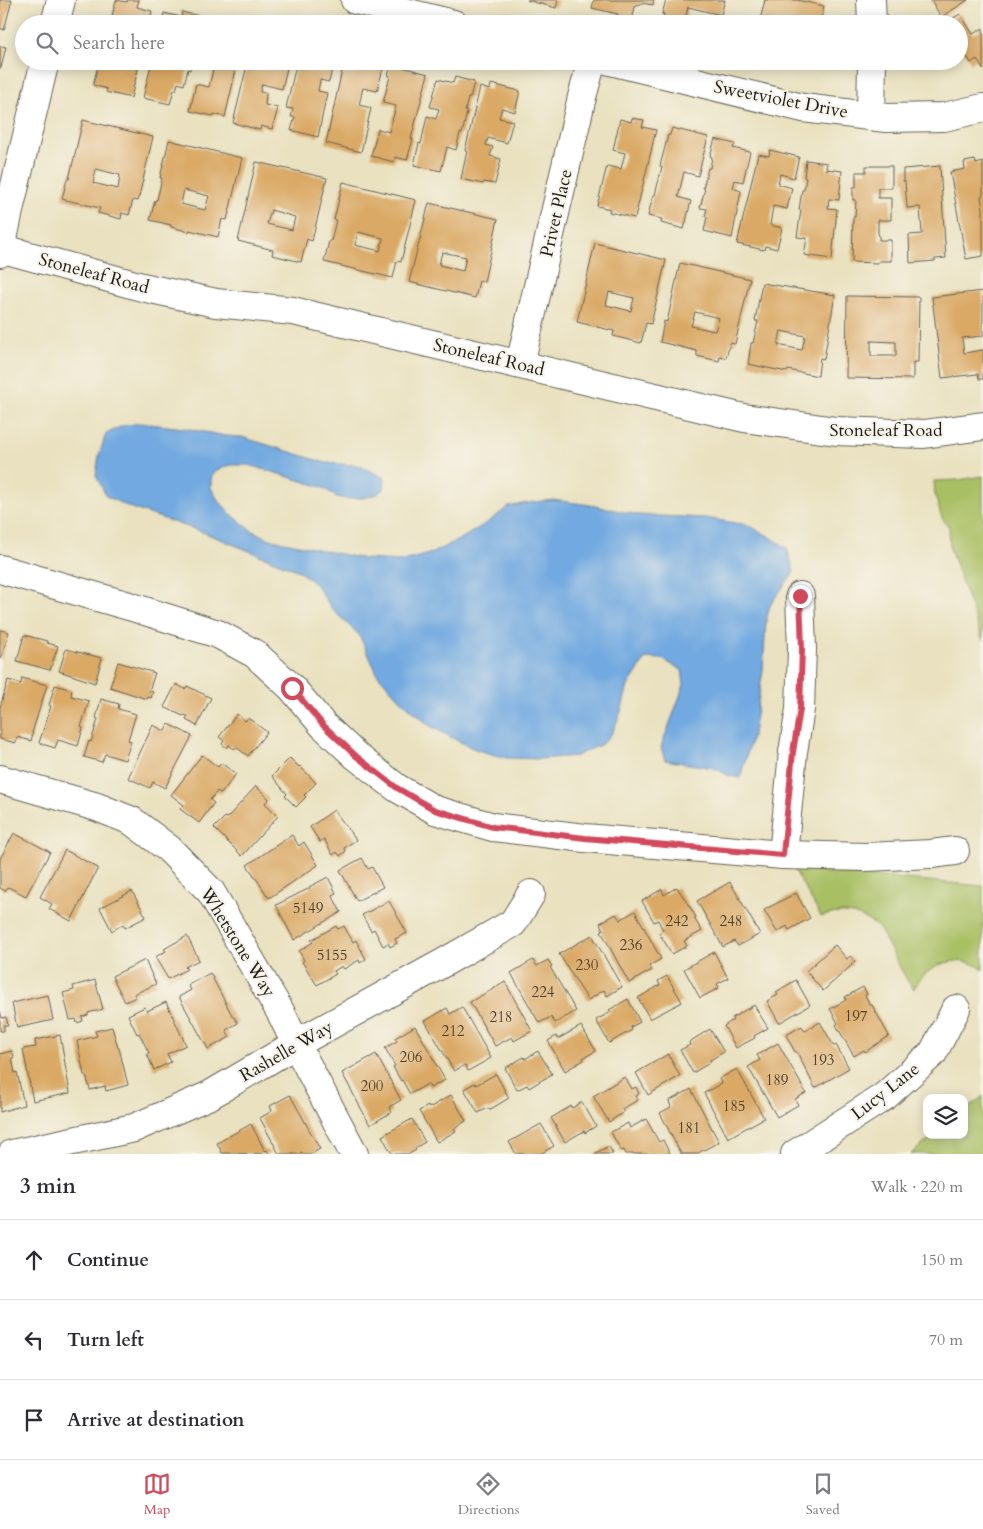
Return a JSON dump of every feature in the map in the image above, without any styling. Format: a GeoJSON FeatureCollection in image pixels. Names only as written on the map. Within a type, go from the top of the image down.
{"type":"FeatureCollection","features":[{"type":"Feature","properties":{"kind":"street"},"geometry":{"type":"LineString","coordinates":[[57,15],[61,0]]}},
{"type":"Feature","properties":{"kind":"street"},"geometry":{"type":"LineString","coordinates":[[355,0],[417,15]]}},
{"type":"Feature","properties":{"kind":"street"},"geometry":{"type":"LineString","coordinates":[[871,0],[872,15]]}},
{"type":"Feature","properties":{"kind":"street"},"geometry":{"type":"LineString","coordinates":[[0,250],[43,70]]}},
{"type":"Feature","properties":{"kind":"street","name":"Privet Place"},"geometry":{"type":"LineString","coordinates":[[520,364],[590,70]]}},
{"type":"Feature","properties":{"kind":"street","name":"Sweetviolet Drive"},"geometry":{"type":"LineString","coordinates":[[647,70],[803,108],[886,118],[944,117],[983,108]]}},
{"type":"Feature","properties":{"kind":"street"},"geometry":{"type":"LineString","coordinates":[[870,116],[872,70]]}},
{"type":"Feature","properties":{"kind":"street","name":"Stoneleaf Road"},"geometry":{"type":"LineString","coordinates":[[0,250],[142,287],[216,302],[293,311],[744,418],[836,431],[924,434],[983,426]]}},
{"type":"Feature","properties":{"kind":"street"},"geometry":{"type":"LineString","coordinates":[[0,569],[218,634],[255,654],[292,688],[323,725],[356,756],[397,788],[435,810],[493,827],[585,838],[783,855],[866,857],[930,854],[955,850]]}},
{"type":"Feature","properties":{"kind":"street"},"geometry":{"type":"LineString","coordinates":[[783,855],[793,752],[800,709],[802,649],[800,596]]}},
{"type":"Feature","properties":{"kind":"street","name":"Whetstone Way"},"geometry":{"type":"LineString","coordinates":[[0,779],[97,807],[132,821],[170,848],[211,892],[281,1013],[354,1154]]}},
{"type":"Feature","properties":{"kind":"street","name":"Rashelle Way"},"geometry":{"type":"LineString","coordinates":[[12,1154],[134,1128],[210,1095],[296,1044],[513,923],[531,894]]}},
{"type":"Feature","properties":{"kind":"street","name":"Lucy Lane"},"geometry":{"type":"LineString","coordinates":[[796,1154],[885,1096],[933,1053],[956,1009]]}},
{"type":"Feature","properties":{"kind":"green space"},"geometry":{"type":"Polygon","coordinates":[[[983,476],[983,641],[950,549],[949,527],[942,518],[939,509],[934,481],[959,480],[983,476]]]}},
{"type":"Feature","properties":{"kind":"green space"},"geometry":{"type":"Polygon","coordinates":[[[794,869],[983,886],[983,970],[974,964],[964,962],[944,963],[926,973],[914,989],[908,982],[879,928],[865,919],[851,914],[837,913],[821,917],[794,869]]]}},
{"type":"Feature","properties":{"kind":"green space"},"geometry":{"type":"Polygon","coordinates":[[[983,1096],[983,1154],[911,1154],[930,1139],[968,1139],[968,1109],[983,1096]]]}},
{"type":"Feature","properties":{"kind":"water"},"geometry":{"type":"Polygon","coordinates":[[[141,423],[242,437],[326,463],[357,465],[385,478],[384,489],[377,494],[363,498],[346,499],[337,497],[322,487],[249,465],[231,465],[215,471],[211,479],[211,488],[218,500],[231,514],[251,530],[270,539],[364,559],[403,561],[432,553],[464,537],[508,507],[553,500],[591,505],[638,515],[705,518],[748,525],[772,538],[787,548],[794,572],[770,605],[766,621],[763,670],[753,734],[740,778],[730,776],[713,768],[665,760],[661,747],[684,685],[682,670],[662,659],[646,658],[628,686],[621,712],[612,733],[602,744],[576,756],[540,759],[506,758],[477,750],[427,724],[378,675],[359,635],[333,610],[316,585],[299,571],[200,531],[131,508],[106,496],[96,475],[99,455],[106,434],[122,426],[141,423]]]}},
{"type":"Feature","properties":{"kind":"building"},"geometry":{"type":"Polygon","coordinates":[[[0,0],[12,0],[4,30],[0,28],[0,0]]]}},
{"type":"Feature","properties":{"kind":"building"},"geometry":{"type":"Polygon","coordinates":[[[116,0],[127,2],[127,0],[139,0],[137,7],[152,11],[151,15],[112,15],[116,0]]]}},
{"type":"Feature","properties":{"kind":"building"},"geometry":{"type":"Polygon","coordinates":[[[527,0],[558,0],[556,8],[527,0]]]}},
{"type":"Feature","properties":{"kind":"building"},"geometry":{"type":"Polygon","coordinates":[[[594,0],[654,0],[653,5],[642,3],[635,7],[633,15],[618,15],[592,8],[594,0]]]}},
{"type":"Feature","properties":{"kind":"building"},"geometry":{"type":"Polygon","coordinates":[[[666,0],[725,0],[721,15],[688,7],[686,15],[662,14],[666,0]]]}},
{"type":"Feature","properties":{"kind":"building"},"geometry":{"type":"Polygon","coordinates":[[[765,0],[797,0],[824,6],[822,15],[761,15],[765,0]]]}},
{"type":"Feature","properties":{"kind":"building"},"geometry":{"type":"Polygon","coordinates":[[[931,0],[968,0],[944,15],[940,15],[931,0]]]}},
{"type":"Feature","properties":{"kind":"building"},"geometry":{"type":"Polygon","coordinates":[[[182,12],[195,15],[181,15],[182,12]]]}},
{"type":"Feature","properties":{"kind":"building"},"geometry":{"type":"Polygon","coordinates":[[[968,26],[973,34],[983,28],[983,70],[977,59],[971,63],[968,58],[968,26]]]}},
{"type":"Feature","properties":{"kind":"building"},"geometry":{"type":"Polygon","coordinates":[[[0,46],[6,47],[1,68],[0,68],[0,46]]]}},
{"type":"Feature","properties":{"kind":"building"},"geometry":{"type":"Polygon","coordinates":[[[97,70],[138,70],[131,98],[106,92],[107,89],[93,85],[97,70]]]}},
{"type":"Feature","properties":{"kind":"building"},"geometry":{"type":"Polygon","coordinates":[[[150,70],[188,70],[184,85],[178,83],[170,104],[143,98],[150,70]]]}},
{"type":"Feature","properties":{"kind":"building"},"geometry":{"type":"Polygon","coordinates":[[[213,70],[236,70],[225,117],[190,111],[196,84],[209,87],[213,70]]]}},
{"type":"Feature","properties":{"kind":"building"},"geometry":{"type":"Polygon","coordinates":[[[246,70],[287,70],[282,89],[262,84],[260,92],[266,93],[265,105],[278,108],[272,129],[261,126],[260,130],[233,123],[246,70]]]}},
{"type":"Feature","properties":{"kind":"building"},"geometry":{"type":"Polygon","coordinates":[[[295,70],[332,70],[329,82],[320,80],[318,91],[327,93],[318,137],[291,130],[295,117],[291,117],[293,109],[286,108],[295,70]]]}},
{"type":"Feature","properties":{"kind":"building"},"geometry":{"type":"Polygon","coordinates":[[[342,70],[383,70],[377,91],[363,88],[359,105],[371,108],[361,152],[326,143],[342,70]]]}},
{"type":"Feature","properties":{"kind":"building"},"geometry":{"type":"Polygon","coordinates":[[[390,70],[413,70],[428,74],[407,160],[395,157],[394,162],[371,156],[378,129],[389,132],[396,106],[383,103],[390,76],[388,76],[390,70]]]}},
{"type":"Feature","properties":{"kind":"building"},"geometry":{"type":"Polygon","coordinates":[[[455,77],[474,82],[465,111],[467,112],[462,134],[460,133],[456,150],[447,147],[441,171],[414,165],[427,116],[436,119],[439,109],[430,107],[438,79],[453,83],[455,77]]]}},
{"type":"Feature","properties":{"kind":"building"},"geometry":{"type":"Polygon","coordinates":[[[491,84],[520,91],[515,112],[502,108],[499,118],[513,121],[507,143],[488,138],[486,145],[493,147],[490,156],[501,159],[495,184],[484,182],[483,184],[461,179],[467,151],[465,151],[480,87],[490,90],[491,84]]]}},
{"type":"Feature","properties":{"kind":"building"},"geometry":{"type":"Polygon","coordinates":[[[632,118],[644,120],[642,127],[656,130],[635,218],[609,212],[610,209],[597,206],[607,166],[621,169],[625,153],[613,150],[620,119],[631,122],[632,118]]]}},
{"type":"Feature","properties":{"kind":"building"},"geometry":{"type":"Polygon","coordinates":[[[83,120],[153,137],[138,201],[133,200],[129,215],[122,213],[121,219],[98,213],[100,208],[62,199],[67,179],[69,179],[83,120]],[[96,169],[93,183],[118,189],[120,175],[96,169]]]}},
{"type":"Feature","properties":{"kind":"building"},"geometry":{"type":"Polygon","coordinates":[[[672,128],[708,137],[698,176],[684,172],[678,197],[691,201],[684,229],[661,223],[662,219],[648,216],[662,167],[660,166],[668,135],[670,135],[672,128]]]}},
{"type":"Feature","properties":{"kind":"building"},"geometry":{"type":"Polygon","coordinates":[[[715,139],[735,144],[733,148],[750,152],[743,182],[735,180],[733,188],[741,191],[732,238],[704,231],[707,209],[700,208],[715,139]]]}},
{"type":"Feature","properties":{"kind":"building"},"geometry":{"type":"Polygon","coordinates":[[[169,140],[242,158],[227,220],[222,219],[218,237],[189,230],[189,232],[150,220],[155,200],[157,200],[162,178],[160,178],[169,140]],[[184,190],[181,204],[205,210],[209,196],[184,190]]]}},
{"type":"Feature","properties":{"kind":"building"},"geometry":{"type":"Polygon","coordinates":[[[770,150],[799,157],[794,178],[780,174],[778,184],[792,188],[787,209],[773,206],[770,225],[782,228],[777,249],[765,246],[764,250],[737,244],[758,154],[769,156],[770,150]]]}},
{"type":"Feature","properties":{"kind":"building"},"geometry":{"type":"Polygon","coordinates":[[[806,160],[827,163],[826,169],[842,171],[839,200],[829,199],[828,208],[837,209],[832,259],[804,255],[807,238],[797,237],[802,190],[804,190],[806,178],[804,177],[806,160]]]}},
{"type":"Feature","properties":{"kind":"building"},"geometry":{"type":"Polygon","coordinates":[[[975,160],[976,164],[983,162],[983,195],[981,196],[983,209],[983,256],[966,259],[950,172],[965,169],[964,162],[975,160]]]}},
{"type":"Feature","properties":{"kind":"building"},"geometry":{"type":"Polygon","coordinates":[[[256,162],[327,178],[312,241],[307,239],[301,262],[272,255],[273,250],[238,241],[256,162]],[[271,210],[267,224],[292,230],[295,217],[271,210]]]}},
{"type":"Feature","properties":{"kind":"building"},"geometry":{"type":"Polygon","coordinates":[[[866,166],[892,166],[892,188],[878,188],[878,198],[891,198],[891,220],[878,220],[878,234],[879,240],[891,240],[891,261],[879,261],[878,263],[852,262],[853,217],[855,217],[856,200],[853,200],[853,187],[856,187],[856,172],[866,172],[866,166]]]}},
{"type":"Feature","properties":{"kind":"building"},"geometry":{"type":"Polygon","coordinates":[[[940,166],[946,258],[910,263],[909,235],[922,234],[920,207],[907,208],[903,169],[940,166]]]}},
{"type":"Feature","properties":{"kind":"building"},"geometry":{"type":"Polygon","coordinates":[[[343,182],[416,200],[401,262],[397,261],[393,278],[324,262],[336,220],[334,220],[343,182]],[[358,232],[355,245],[380,251],[383,238],[358,232]]]}},
{"type":"Feature","properties":{"kind":"building"},"geometry":{"type":"Polygon","coordinates":[[[429,203],[498,219],[484,282],[479,281],[475,298],[409,282],[429,203]],[[442,252],[439,265],[463,271],[466,257],[442,252]]]}},
{"type":"Feature","properties":{"kind":"building"},"geometry":{"type":"Polygon","coordinates":[[[595,243],[666,260],[651,324],[646,323],[641,343],[613,336],[614,331],[577,322],[595,243]],[[609,292],[606,305],[631,311],[634,298],[609,292]]]}},
{"type":"Feature","properties":{"kind":"building"},"geometry":{"type":"Polygon","coordinates":[[[680,263],[750,279],[735,344],[730,343],[726,358],[720,356],[719,361],[697,356],[697,351],[660,342],[664,321],[667,322],[680,263]],[[695,312],[691,326],[715,331],[719,318],[695,312]]]}},
{"type":"Feature","properties":{"kind":"building"},"geometry":{"type":"Polygon","coordinates":[[[762,283],[835,295],[824,359],[820,358],[818,376],[748,364],[751,343],[753,343],[758,321],[755,321],[762,283]],[[781,331],[778,345],[802,350],[805,336],[781,331]]]}},
{"type":"Feature","properties":{"kind":"building"},"geometry":{"type":"Polygon","coordinates":[[[983,291],[983,336],[962,338],[964,353],[983,350],[983,379],[979,379],[978,374],[942,378],[932,297],[983,291]]]}},
{"type":"Feature","properties":{"kind":"building"},"geometry":{"type":"Polygon","coordinates":[[[847,296],[919,297],[918,362],[913,362],[913,379],[846,378],[847,296]],[[871,341],[871,356],[896,356],[896,342],[871,341]]]}},
{"type":"Feature","properties":{"kind":"building"},"geometry":{"type":"Polygon","coordinates":[[[0,630],[9,632],[1,659],[0,659],[0,630]]]}},
{"type":"Feature","properties":{"kind":"building"},"geometry":{"type":"Polygon","coordinates":[[[24,635],[58,646],[50,670],[17,661],[24,635]]]}},
{"type":"Feature","properties":{"kind":"building"},"geometry":{"type":"Polygon","coordinates":[[[66,649],[102,658],[95,683],[59,671],[66,649]]]}},
{"type":"Feature","properties":{"kind":"building"},"geometry":{"type":"Polygon","coordinates":[[[118,662],[155,673],[149,691],[153,692],[151,698],[147,697],[147,699],[110,687],[118,662]]]}},
{"type":"Feature","properties":{"kind":"building"},"geometry":{"type":"Polygon","coordinates":[[[22,678],[47,685],[31,741],[17,737],[16,743],[0,739],[0,707],[8,680],[21,684],[22,678]]]}},
{"type":"Feature","properties":{"kind":"building"},"geometry":{"type":"Polygon","coordinates":[[[176,684],[185,689],[187,686],[211,698],[197,726],[186,720],[188,716],[183,716],[164,707],[176,684]]]}},
{"type":"Feature","properties":{"kind":"building"},"geometry":{"type":"Polygon","coordinates":[[[55,685],[72,690],[71,696],[89,701],[81,727],[83,728],[78,746],[58,740],[55,748],[39,743],[51,706],[49,705],[55,685]]]}},
{"type":"Feature","properties":{"kind":"building"},"geometry":{"type":"Polygon","coordinates":[[[101,699],[119,704],[118,709],[136,714],[128,740],[131,741],[125,760],[105,754],[102,762],[84,757],[98,719],[96,718],[101,699]]]}},
{"type":"Feature","properties":{"kind":"building"},"geometry":{"type":"Polygon","coordinates":[[[237,714],[245,721],[248,718],[267,732],[248,756],[236,747],[234,749],[229,745],[227,748],[222,744],[224,741],[219,737],[237,714]]]}},
{"type":"Feature","properties":{"kind":"building"},"geometry":{"type":"Polygon","coordinates":[[[169,724],[192,736],[165,788],[153,782],[150,788],[128,778],[153,725],[165,731],[169,724]]]}},
{"type":"Feature","properties":{"kind":"building"},"geometry":{"type":"Polygon","coordinates":[[[202,755],[218,767],[221,763],[236,774],[221,794],[217,791],[210,800],[214,803],[199,823],[180,809],[184,805],[171,795],[202,755]]]}},
{"type":"Feature","properties":{"kind":"building"},"geometry":{"type":"Polygon","coordinates":[[[290,758],[316,783],[304,795],[306,797],[296,807],[285,796],[287,794],[272,776],[290,758]]]}},
{"type":"Feature","properties":{"kind":"building"},"geometry":{"type":"Polygon","coordinates":[[[256,786],[269,799],[265,803],[278,816],[242,856],[214,828],[225,817],[227,818],[256,786]]]}},
{"type":"Feature","properties":{"kind":"building"},"geometry":{"type":"Polygon","coordinates":[[[334,810],[356,840],[344,848],[346,851],[340,856],[337,852],[333,855],[324,839],[320,842],[310,827],[334,810]]]}},
{"type":"Feature","properties":{"kind":"building"},"geometry":{"type":"Polygon","coordinates":[[[14,833],[50,852],[26,896],[8,887],[5,891],[0,888],[0,859],[14,833]]]}},
{"type":"Feature","properties":{"kind":"building"},"geometry":{"type":"Polygon","coordinates":[[[292,835],[299,846],[304,842],[318,865],[269,898],[247,865],[292,835]]]}},
{"type":"Feature","properties":{"kind":"building"},"geometry":{"type":"Polygon","coordinates":[[[65,850],[98,868],[71,921],[49,909],[52,904],[40,897],[65,850]]]}},
{"type":"Feature","properties":{"kind":"building"},"geometry":{"type":"Polygon","coordinates":[[[362,858],[368,869],[372,867],[383,887],[357,901],[340,870],[362,858]]]}},
{"type":"Feature","properties":{"kind":"building"},"geometry":{"type":"Polygon","coordinates":[[[328,877],[336,893],[332,895],[341,912],[294,940],[276,905],[328,877]]]}},
{"type":"Feature","properties":{"kind":"building"},"geometry":{"type":"Polygon","coordinates":[[[730,882],[760,934],[738,946],[734,941],[723,947],[697,901],[730,882]]]}},
{"type":"Feature","properties":{"kind":"building"},"geometry":{"type":"Polygon","coordinates":[[[677,887],[696,917],[694,918],[702,931],[684,941],[687,946],[672,954],[659,933],[663,930],[658,920],[654,922],[642,901],[662,889],[664,895],[677,887]]]}},
{"type":"Feature","properties":{"kind":"building"},"geometry":{"type":"Polygon","coordinates":[[[132,891],[146,917],[125,928],[123,924],[112,931],[100,908],[132,891]]]}},
{"type":"Feature","properties":{"kind":"building"},"geometry":{"type":"Polygon","coordinates":[[[796,893],[810,918],[789,930],[787,926],[777,932],[764,910],[796,893]]]}},
{"type":"Feature","properties":{"kind":"building"},"geometry":{"type":"Polygon","coordinates":[[[389,901],[407,933],[395,939],[397,943],[390,947],[388,943],[383,946],[374,929],[371,931],[362,915],[389,901]]]}},
{"type":"Feature","properties":{"kind":"building"},"geometry":{"type":"Polygon","coordinates":[[[635,911],[661,959],[649,966],[652,970],[629,983],[601,931],[603,930],[600,923],[616,914],[620,920],[635,911]]]}},
{"type":"Feature","properties":{"kind":"building"},"geometry":{"type":"Polygon","coordinates":[[[336,926],[338,929],[344,926],[353,942],[356,940],[366,959],[360,963],[359,960],[344,969],[342,966],[334,971],[336,974],[317,985],[302,962],[304,960],[299,951],[313,942],[311,940],[336,926]]]}},
{"type":"Feature","properties":{"kind":"building"},"geometry":{"type":"Polygon","coordinates":[[[592,935],[622,987],[607,996],[604,990],[588,1000],[559,954],[592,935]]]}},
{"type":"Feature","properties":{"kind":"building"},"geometry":{"type":"Polygon","coordinates":[[[187,936],[199,960],[168,979],[155,957],[166,951],[164,949],[187,936]]]}},
{"type":"Feature","properties":{"kind":"building"},"geometry":{"type":"Polygon","coordinates":[[[835,945],[847,959],[850,956],[855,961],[823,991],[806,971],[835,945]]]}},
{"type":"Feature","properties":{"kind":"building"},"geometry":{"type":"Polygon","coordinates":[[[714,952],[728,978],[717,984],[719,988],[700,998],[684,969],[714,952]]]}},
{"type":"Feature","properties":{"kind":"building"},"geometry":{"type":"Polygon","coordinates":[[[145,960],[156,984],[134,994],[136,997],[125,1002],[112,976],[145,960]]]}},
{"type":"Feature","properties":{"kind":"building"},"geometry":{"type":"Polygon","coordinates":[[[533,960],[537,966],[548,960],[552,966],[550,967],[576,1011],[555,1023],[551,1017],[539,1023],[511,973],[533,960]]]}},
{"type":"Feature","properties":{"kind":"building"},"geometry":{"type":"Polygon","coordinates":[[[210,973],[238,1023],[226,1030],[230,1037],[208,1049],[179,997],[191,990],[188,985],[210,973]]]}},
{"type":"Feature","properties":{"kind":"building"},"geometry":{"type":"Polygon","coordinates":[[[667,976],[682,1002],[650,1019],[638,998],[660,985],[658,981],[667,976]]]}},
{"type":"Feature","properties":{"kind":"building"},"geometry":{"type":"Polygon","coordinates":[[[95,980],[103,1009],[88,1013],[88,1015],[82,1017],[83,1021],[77,1023],[76,1019],[70,1020],[63,993],[74,990],[73,986],[95,980]]]}},
{"type":"Feature","properties":{"kind":"building"},"geometry":{"type":"Polygon","coordinates":[[[796,980],[810,1005],[779,1023],[767,1001],[778,995],[776,992],[796,980]]]}},
{"type":"Feature","properties":{"kind":"building"},"geometry":{"type":"Polygon","coordinates":[[[505,982],[532,1031],[514,1041],[512,1037],[495,1046],[470,1002],[505,982]]]}},
{"type":"Feature","properties":{"kind":"building"},"geometry":{"type":"Polygon","coordinates":[[[863,987],[870,1005],[872,1005],[889,1036],[865,1052],[864,1050],[854,1056],[836,1025],[838,1023],[830,1009],[846,1000],[845,997],[863,987]]]}},
{"type":"Feature","properties":{"kind":"building"},"geometry":{"type":"Polygon","coordinates":[[[48,995],[53,1020],[17,1028],[12,1003],[48,995]]]}},
{"type":"Feature","properties":{"kind":"building"},"geometry":{"type":"Polygon","coordinates":[[[628,999],[640,1022],[631,1027],[632,1030],[609,1043],[596,1020],[611,1012],[609,1010],[628,999]]]}},
{"type":"Feature","properties":{"kind":"building"},"geometry":{"type":"Polygon","coordinates":[[[166,1002],[186,1045],[167,1054],[171,1062],[154,1070],[147,1054],[149,1053],[128,1015],[145,1007],[147,1011],[166,1002]]]}},
{"type":"Feature","properties":{"kind":"building"},"geometry":{"type":"Polygon","coordinates":[[[754,1005],[768,1028],[754,1036],[755,1038],[736,1048],[724,1026],[733,1020],[732,1018],[754,1005]]]}},
{"type":"Feature","properties":{"kind":"building"},"geometry":{"type":"Polygon","coordinates":[[[462,1007],[491,1058],[468,1071],[465,1065],[454,1071],[425,1021],[447,1008],[450,1014],[462,1007]]]}},
{"type":"Feature","properties":{"kind":"building"},"geometry":{"type":"Polygon","coordinates":[[[0,1011],[2,1018],[6,1017],[8,1025],[4,1025],[4,1031],[0,1031],[0,1011]]]}},
{"type":"Feature","properties":{"kind":"building"},"geometry":{"type":"Polygon","coordinates":[[[820,1022],[849,1068],[815,1088],[786,1035],[802,1026],[805,1031],[820,1022]]]}},
{"type":"Feature","properties":{"kind":"building"},"geometry":{"type":"Polygon","coordinates":[[[415,1026],[445,1080],[430,1088],[428,1084],[410,1094],[393,1067],[395,1066],[385,1048],[397,1041],[395,1038],[415,1026]]]}},
{"type":"Feature","properties":{"kind":"building"},"geometry":{"type":"Polygon","coordinates":[[[581,1026],[596,1051],[565,1071],[548,1041],[556,1036],[558,1039],[581,1026]]]}},
{"type":"Feature","properties":{"kind":"building"},"geometry":{"type":"Polygon","coordinates":[[[112,1027],[128,1085],[106,1091],[105,1086],[90,1090],[86,1075],[84,1075],[77,1041],[97,1036],[95,1031],[112,1027]]]}},
{"type":"Feature","properties":{"kind":"building"},"geometry":{"type":"Polygon","coordinates":[[[710,1029],[724,1052],[693,1073],[680,1050],[690,1045],[689,1042],[710,1029]]]}},
{"type":"Feature","properties":{"kind":"building"},"geometry":{"type":"Polygon","coordinates":[[[60,1035],[70,1093],[33,1101],[23,1049],[36,1047],[35,1040],[60,1035]]]}},
{"type":"Feature","properties":{"kind":"building"},"geometry":{"type":"Polygon","coordinates":[[[778,1043],[806,1093],[795,1099],[798,1105],[777,1117],[748,1067],[760,1060],[757,1055],[778,1043]]]}},
{"type":"Feature","properties":{"kind":"building"},"geometry":{"type":"Polygon","coordinates":[[[12,1051],[15,1073],[17,1072],[24,1105],[0,1112],[0,1054],[12,1051]]]}},
{"type":"Feature","properties":{"kind":"building"},"geometry":{"type":"Polygon","coordinates":[[[538,1051],[552,1074],[529,1088],[527,1085],[517,1090],[505,1068],[538,1051]]]}},
{"type":"Feature","properties":{"kind":"building"},"geometry":{"type":"Polygon","coordinates":[[[376,1054],[401,1100],[389,1107],[392,1112],[370,1125],[342,1073],[376,1054]]]}},
{"type":"Feature","properties":{"kind":"building"},"geometry":{"type":"Polygon","coordinates":[[[668,1054],[680,1076],[648,1095],[636,1073],[668,1054]]]}},
{"type":"Feature","properties":{"kind":"building"},"geometry":{"type":"Polygon","coordinates":[[[737,1069],[764,1118],[728,1138],[704,1093],[722,1083],[719,1079],[737,1069]]]}},
{"type":"Feature","properties":{"kind":"building"},"geometry":{"type":"Polygon","coordinates":[[[496,1074],[509,1098],[489,1110],[488,1108],[478,1113],[464,1089],[496,1074]]]}},
{"type":"Feature","properties":{"kind":"building"},"geometry":{"type":"Polygon","coordinates":[[[625,1077],[632,1089],[636,1087],[639,1094],[635,1096],[638,1100],[622,1109],[624,1112],[609,1122],[593,1096],[625,1077]]]}},
{"type":"Feature","properties":{"kind":"building"},"geometry":{"type":"Polygon","coordinates":[[[691,1089],[719,1142],[696,1154],[681,1154],[660,1113],[671,1107],[669,1101],[691,1089]]]}},
{"type":"Feature","properties":{"kind":"building"},"geometry":{"type":"Polygon","coordinates":[[[290,1095],[320,1149],[311,1154],[303,1154],[302,1152],[300,1154],[279,1154],[260,1118],[272,1111],[270,1106],[290,1095]]]}},
{"type":"Feature","properties":{"kind":"building"},"geometry":{"type":"Polygon","coordinates":[[[451,1095],[466,1121],[454,1129],[456,1131],[437,1142],[419,1111],[428,1106],[429,1108],[451,1095]]]}},
{"type":"Feature","properties":{"kind":"building"},"geometry":{"type":"Polygon","coordinates":[[[582,1102],[596,1126],[565,1142],[551,1118],[582,1102]]]}},
{"type":"Feature","properties":{"kind":"building"},"geometry":{"type":"Polygon","coordinates":[[[412,1119],[425,1142],[409,1154],[392,1154],[382,1136],[412,1119]]]}},
{"type":"Feature","properties":{"kind":"building"},"geometry":{"type":"Polygon","coordinates":[[[646,1119],[659,1142],[663,1140],[670,1154],[626,1154],[624,1150],[621,1151],[611,1132],[628,1123],[630,1128],[646,1119]]]}},
{"type":"Feature","properties":{"kind":"building"},"geometry":{"type":"Polygon","coordinates":[[[251,1124],[265,1151],[267,1150],[269,1154],[222,1153],[217,1143],[251,1124]]]}},
{"type":"Feature","properties":{"kind":"building"},"geometry":{"type":"Polygon","coordinates":[[[541,1124],[554,1146],[540,1154],[516,1154],[509,1142],[541,1124]]]}},
{"type":"Feature","properties":{"kind":"building"},"geometry":{"type":"Polygon","coordinates":[[[609,1146],[613,1154],[594,1154],[609,1146]]]}},
{"type":"Feature","properties":{"kind":"route"},"geometry":{"type":"LineString","coordinates":[[292,688],[323,725],[356,756],[397,788],[435,810],[493,827],[585,838],[783,855],[786,811],[800,709],[802,649],[800,596]]}}]}
